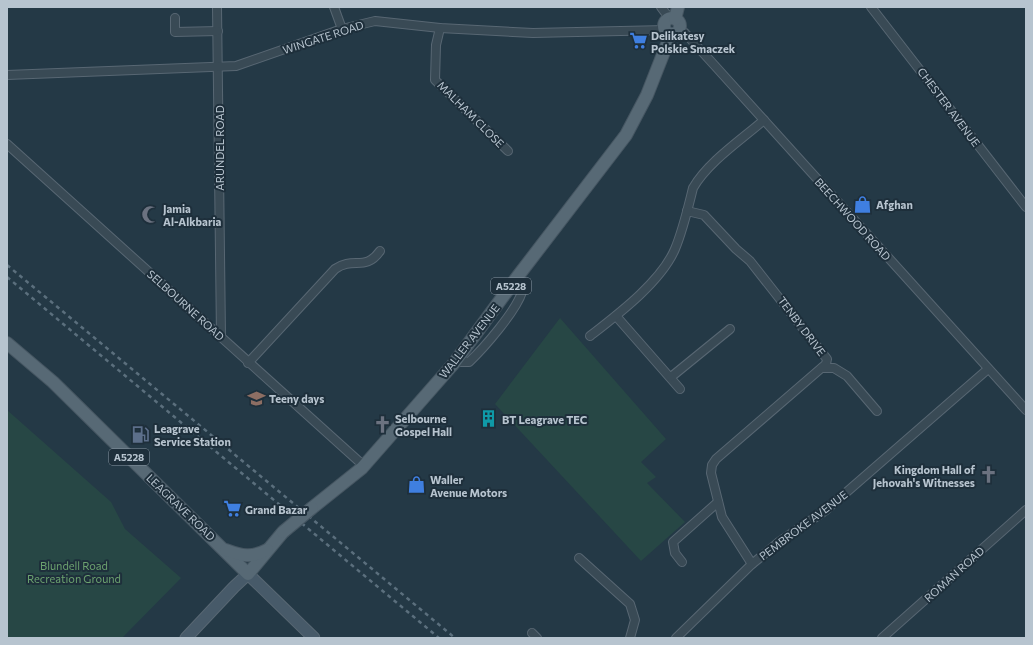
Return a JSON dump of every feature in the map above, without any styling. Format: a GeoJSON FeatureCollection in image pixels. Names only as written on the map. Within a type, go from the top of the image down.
{"type":"FeatureCollection","features":[{"type":"Feature","properties":{"kind":"main road","name":"WALLER AVENUE"},"geometry":{"type":"LineString","coordinates":[[248,574],[283,532],[364,466],[455,362],[518,276],[626,135],[647,96],[673,23]]}},
{"type":"Feature","properties":{"kind":"main road","name":"LEAGRAVE ROAD"},"geometry":{"type":"LineString","coordinates":[[7,343],[53,382],[248,574]]}},
{"type":"Feature","properties":{"kind":"main road"},"geometry":{"type":"LineString","coordinates":[[223,549],[248,556],[256,555],[268,550]]}},
{"type":"Feature","properties":{"kind":"main road"},"geometry":{"type":"LineString","coordinates":[[186,638],[248,574],[314,638]]}},
{"type":"Feature","properties":{"kind":"street","name":"ARUNDEL ROAD"},"geometry":{"type":"LineString","coordinates":[[218,7],[221,337]]}},
{"type":"Feature","properties":{"kind":"street"},"geometry":{"type":"LineString","coordinates":[[334,7],[342,29]]}},
{"type":"Feature","properties":{"kind":"street","name":"BEECHWOOD ROAD"},"geometry":{"type":"LineString","coordinates":[[660,7],[1026,410]]}},
{"type":"Feature","properties":{"kind":"street","name":"CHESTER AVENUE"},"geometry":{"type":"LineString","coordinates":[[871,7],[1026,207]]}},
{"type":"Feature","properties":{"kind":"street"},"geometry":{"type":"LineString","coordinates":[[175,18],[175,32],[218,31]]}},
{"type":"Feature","properties":{"kind":"street","name":"WINGATE ROAD"},"geometry":{"type":"LineString","coordinates":[[7,75],[219,68],[236,66],[342,29],[375,21],[440,28],[533,33],[673,23]]}},
{"type":"Feature","properties":{"kind":"street","name":"MALHAM CLOSE"},"geometry":{"type":"LineString","coordinates":[[440,28],[436,45],[435,80],[508,151]]}},
{"type":"Feature","properties":{"kind":"street"},"geometry":{"type":"LineString","coordinates":[[590,336],[616,316],[654,280],[674,250],[693,188],[698,180],[707,169],[764,120]]}},
{"type":"Feature","properties":{"kind":"street","name":"SELBOURNE ROAD"},"geometry":{"type":"LineString","coordinates":[[7,144],[248,363],[364,466]]}},
{"type":"Feature","properties":{"kind":"street","name":"TENBY DRIVE"},"geometry":{"type":"LineString","coordinates":[[687,211],[704,215],[736,249],[750,261],[826,357],[826,364],[822,368],[712,464],[711,472],[724,521],[752,564]]}},
{"type":"Feature","properties":{"kind":"street"},"geometry":{"type":"LineString","coordinates":[[248,363],[336,269],[342,264],[365,263],[373,260],[380,251]]}},
{"type":"Feature","properties":{"kind":"street"},"geometry":{"type":"LineString","coordinates":[[616,316],[680,389]]}},
{"type":"Feature","properties":{"kind":"street"},"geometry":{"type":"LineString","coordinates":[[671,377],[730,329]]}},
{"type":"Feature","properties":{"kind":"street"},"geometry":{"type":"LineString","coordinates":[[822,368],[834,368],[847,376],[877,411]]}},
{"type":"Feature","properties":{"kind":"street","name":"PEMBROKE AVENUE"},"geometry":{"type":"LineString","coordinates":[[676,638],[752,564],[779,542],[826,510],[988,369]]}},
{"type":"Feature","properties":{"kind":"street"},"geometry":{"type":"LineString","coordinates":[[682,562],[675,553],[673,542],[718,502]]}},
{"type":"Feature","properties":{"kind":"street","name":"ROMAN ROAD"},"geometry":{"type":"LineString","coordinates":[[882,638],[1026,510]]}},
{"type":"Feature","properties":{"kind":"street"},"geometry":{"type":"LineString","coordinates":[[579,558],[630,604],[635,620],[630,638]]}},
{"type":"Feature","properties":{"kind":"green space"},"geometry":{"type":"Polygon","coordinates":[[[560,318],[666,439],[641,462],[656,477],[647,483],[685,522],[641,561],[495,404],[560,318]]]}},
{"type":"Feature","properties":{"kind":"green space","name":"Blundell Road Recreation Ground"},"geometry":{"type":"Polygon","coordinates":[[[7,410],[111,502],[125,529],[181,578],[122,638],[7,638],[7,410]]]}},
{"type":"Feature","properties":{"kind":"railway"},"geometry":{"type":"LineString","coordinates":[[7,265],[455,638]]}},
{"type":"Feature","properties":{"kind":"railway"},"geometry":{"type":"LineString","coordinates":[[7,277],[439,638]]}},
{"type":"Feature","properties":{"kind":"place","name":"Delikatesy Polskie Smaczek"},"geometry":{"type":"Point","coordinates":[638,41]}},
{"type":"Feature","properties":{"kind":"place","name":"Afghan"},"geometry":{"type":"Point","coordinates":[863,204]}},
{"type":"Feature","properties":{"kind":"place","name":"Jamia Al-Alkbaria"},"geometry":{"type":"Point","coordinates":[150,214]}},
{"type":"Feature","properties":{"kind":"place","name":"Teeny days"},"geometry":{"type":"Point","coordinates":[256,398]}},
{"type":"Feature","properties":{"kind":"place","name":"BT Leagrave TEC"},"geometry":{"type":"Point","coordinates":[489,419]}},
{"type":"Feature","properties":{"kind":"place","name":"Selbourne Gospel Hall"},"geometry":{"type":"Point","coordinates":[382,424]}},
{"type":"Feature","properties":{"kind":"place","name":"Leagrave Service Station"},"geometry":{"type":"Point","coordinates":[141,434]}},
{"type":"Feature","properties":{"kind":"place","name":"Kingdom Hall of Jehovah's Witnesses"},"geometry":{"type":"Point","coordinates":[988,475]}},
{"type":"Feature","properties":{"kind":"place","name":"Waller Avenue Motors"},"geometry":{"type":"Point","coordinates":[417,485]}},
{"type":"Feature","properties":{"kind":"place","name":"Grand Bazar"},"geometry":{"type":"Point","coordinates":[232,509]}}]}
